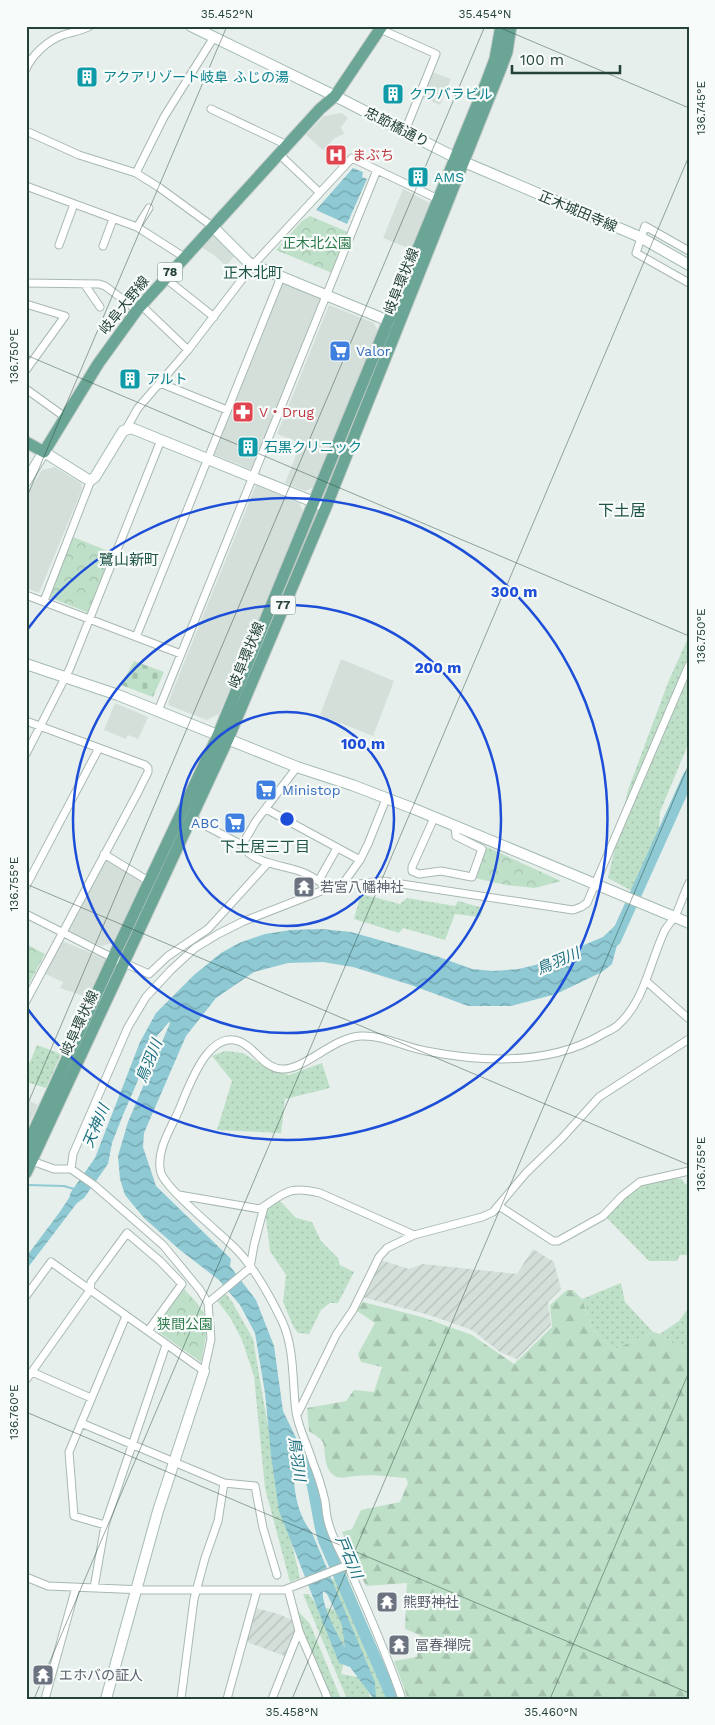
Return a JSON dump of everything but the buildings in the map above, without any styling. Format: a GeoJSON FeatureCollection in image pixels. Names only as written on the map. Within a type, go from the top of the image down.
{"type":"FeatureCollection","features":[{"type":"Feature","properties":{"kind":"main road","name":"岐阜環状線"},"geometry":{"type":"LineString","coordinates":[[26,1148],[191,818],[320,505],[399,326],[495,59],[501,26]]}},
{"type":"Feature","properties":{"kind":"main road","name":"岐阜環状線"},"geometry":{"type":"LineString","coordinates":[[320,505],[388,321],[438,199],[460,159],[501,68],[507,52],[511,26]]}},
{"type":"Feature","properties":{"kind":"main road","name":"岐阜大野線"},"geometry":{"type":"LineString","coordinates":[[44,452],[110,345],[139,307],[320,109],[378,27]]}},
{"type":"Feature","properties":{"kind":"main road"},"geometry":{"type":"LineString","coordinates":[[26,442],[44,452]]}},
{"type":"Feature","properties":{"kind":"main road","name":"岐阜環状線"},"geometry":{"type":"LineString","coordinates":[[26,1173],[29,1160],[118,961],[150,882],[223,737]]}},
{"type":"Feature","properties":{"kind":"street"},"geometry":{"type":"LineString","coordinates":[[27,65],[54,39],[90,26]]}},
{"type":"Feature","properties":{"kind":"street","name":"忠節橋通り"},"geometry":{"type":"LineString","coordinates":[[192,26],[460,159]]}},
{"type":"Feature","properties":{"kind":"street"},"geometry":{"type":"LineString","coordinates":[[378,27],[436,54],[405,131]]}},
{"type":"Feature","properties":{"kind":"street"},"geometry":{"type":"LineString","coordinates":[[136,173],[169,109],[214,37]]}},
{"type":"Feature","properties":{"kind":"street"},"geometry":{"type":"LineString","coordinates":[[211,109],[287,145]]}},
{"type":"Feature","properties":{"kind":"street"},"geometry":{"type":"LineString","coordinates":[[26,132],[79,155],[136,173],[212,226],[253,265],[399,326]]}},
{"type":"Feature","properties":{"kind":"street"},"geometry":{"type":"LineString","coordinates":[[279,154],[319,192]]}},
{"type":"Feature","properties":{"kind":"street"},"geometry":{"type":"LineString","coordinates":[[44,601],[91,480],[138,408],[188,350],[253,265],[352,158],[438,199]]}},
{"type":"Feature","properties":{"kind":"street","name":"正木城田寺線"},"geometry":{"type":"LineString","coordinates":[[460,159],[640,238],[689,266]]}},
{"type":"Feature","properties":{"kind":"street"},"geometry":{"type":"LineString","coordinates":[[158,711],[377,170]]}},
{"type":"Feature","properties":{"kind":"street"},"geometry":{"type":"LineString","coordinates":[[26,186],[137,227],[184,257]]}},
{"type":"Feature","properties":{"kind":"street"},"geometry":{"type":"LineString","coordinates":[[59,244],[74,204]]}},
{"type":"Feature","properties":{"kind":"street"},"geometry":{"type":"LineString","coordinates":[[137,227],[150,208]]}},
{"type":"Feature","properties":{"kind":"street"},"geometry":{"type":"LineString","coordinates":[[103,246],[113,219]]}},
{"type":"Feature","properties":{"kind":"street"},"geometry":{"type":"LineString","coordinates":[[689,251],[644,226],[636,253],[689,284]]}},
{"type":"Feature","properties":{"kind":"street"},"geometry":{"type":"LineString","coordinates":[[136,637],[281,277]]}},
{"type":"Feature","properties":{"kind":"street"},"geometry":{"type":"LineString","coordinates":[[165,278],[214,317]]}},
{"type":"Feature","properties":{"kind":"street"},"geometry":{"type":"LineString","coordinates":[[26,284],[99,284],[105,286],[139,307],[188,350]]}},
{"type":"Feature","properties":{"kind":"street"},"geometry":{"type":"LineString","coordinates":[[86,285],[100,307]]}},
{"type":"Feature","properties":{"kind":"street"},"geometry":{"type":"LineString","coordinates":[[26,304],[65,316],[26,370]]}},
{"type":"Feature","properties":{"kind":"street"},"geometry":{"type":"LineString","coordinates":[[160,383],[227,410]]}},
{"type":"Feature","properties":{"kind":"street"},"geometry":{"type":"LineString","coordinates":[[26,389],[65,417]]}},
{"type":"Feature","properties":{"kind":"street"},"geometry":{"type":"LineString","coordinates":[[126,428],[132,428],[320,505]]}},
{"type":"Feature","properties":{"kind":"street"},"geometry":{"type":"LineString","coordinates":[[26,754],[66,676],[161,440]]}},
{"type":"Feature","properties":{"kind":"street"},"geometry":{"type":"LineString","coordinates":[[26,481],[44,452],[91,480]]}},
{"type":"Feature","properties":{"kind":"street"},"geometry":{"type":"LineString","coordinates":[[26,595],[181,654]]}},
{"type":"Feature","properties":{"kind":"street"},"geometry":{"type":"LineString","coordinates":[[26,664],[66,676],[297,767],[386,798],[689,923]]}},
{"type":"Feature","properties":{"kind":"street"},"geometry":{"type":"LineString","coordinates":[[71,1169],[74,1154],[128,1027],[146,997],[195,948],[218,934],[242,922],[329,888],[382,881],[573,910],[581,908],[587,903],[598,885],[689,665]]}},
{"type":"Feature","properties":{"kind":"street"},"geometry":{"type":"LineString","coordinates":[[26,721],[145,765],[148,768],[148,772],[137,794],[26,1001]]}},
{"type":"Feature","properties":{"kind":"street"},"geometry":{"type":"LineString","coordinates":[[26,886],[99,748]]}},
{"type":"Feature","properties":{"kind":"street"},"geometry":{"type":"LineString","coordinates":[[242,845],[256,821],[297,767]]}},
{"type":"Feature","properties":{"kind":"street"},"geometry":{"type":"LineString","coordinates":[[342,885],[360,860],[386,798]]}},
{"type":"Feature","properties":{"kind":"street"},"geometry":{"type":"LineString","coordinates":[[266,809],[360,860]]}},
{"type":"Feature","properties":{"kind":"street"},"geometry":{"type":"LineString","coordinates":[[191,818],[242,845],[245,850],[266,864],[287,867],[319,880],[329,888]]}},
{"type":"Feature","properties":{"kind":"street"},"geometry":{"type":"LineString","coordinates":[[434,818],[412,867],[412,871],[419,874],[441,871],[472,877],[482,850],[456,836],[455,827]]}},
{"type":"Feature","properties":{"kind":"street"},"geometry":{"type":"LineString","coordinates":[[319,880],[337,848]]}},
{"type":"Feature","properties":{"kind":"street"},"geometry":{"type":"LineString","coordinates":[[104,854],[150,882]]}},
{"type":"Feature","properties":{"kind":"street"},"geometry":{"type":"LineString","coordinates":[[26,914],[118,961],[149,974],[168,956],[208,929],[266,864]]}},
{"type":"Feature","properties":{"kind":"street"},"geometry":{"type":"LineString","coordinates":[[402,1699],[381,1642],[345,1566],[328,1523],[324,1499],[297,1415],[290,1343],[282,1322],[256,1276],[238,1251],[162,1178],[160,1165],[162,1148],[198,1065],[207,1052],[217,1044],[227,1040],[246,1044],[268,1064],[278,1069],[288,1069],[347,1038],[360,1036],[377,1037],[422,1050],[463,1057],[508,1058],[544,1055],[572,1048],[596,1038],[618,1025],[633,1006],[646,981],[666,929],[689,883]]}},
{"type":"Feature","properties":{"kind":"street"},"geometry":{"type":"LineString","coordinates":[[646,981],[689,1019]]}},
{"type":"Feature","properties":{"kind":"street"},"geometry":{"type":"LineString","coordinates":[[297,1415],[336,1335],[353,1310],[379,1257],[387,1248],[414,1235],[482,1217],[493,1212],[526,1173],[560,1140],[598,1097],[689,1039]]}},
{"type":"Feature","properties":{"kind":"street"},"geometry":{"type":"LineString","coordinates":[[29,1160],[54,1169],[71,1169],[94,1185],[162,1245],[210,1301],[211,1339],[204,1371],[158,1511],[108,1698]]}},
{"type":"Feature","properties":{"kind":"street"},"geometry":{"type":"LineString","coordinates":[[499,1206],[553,1241],[558,1241],[603,1216],[622,1196],[640,1182],[689,1170]]}},
{"type":"Feature","properties":{"kind":"street"},"geometry":{"type":"LineString","coordinates":[[178,1194],[260,1209],[278,1195],[303,1189],[320,1193],[414,1235]]}},
{"type":"Feature","properties":{"kind":"street"},"geometry":{"type":"LineString","coordinates":[[210,1301],[250,1268],[264,1207]]}},
{"type":"Feature","properties":{"kind":"street"},"geometry":{"type":"LineString","coordinates":[[26,1380],[90,1290],[91,1282],[128,1233],[160,1261],[182,1284],[148,1331]]}},
{"type":"Feature","properties":{"kind":"street"},"geometry":{"type":"LineString","coordinates":[[26,1296],[51,1262],[204,1371]]}},
{"type":"Feature","properties":{"kind":"street"},"geometry":{"type":"LineString","coordinates":[[105,1525],[74,1516],[69,1452],[126,1316]]}},
{"type":"Feature","properties":{"kind":"street"},"geometry":{"type":"LineString","coordinates":[[94,1588],[105,1525],[166,1345]]}},
{"type":"Feature","properties":{"kind":"street"},"geometry":{"type":"LineString","coordinates":[[32,1372],[92,1398]]}},
{"type":"Feature","properties":{"kind":"street"},"geometry":{"type":"LineString","coordinates":[[81,1423],[224,1483],[255,1486],[263,1528],[277,1575]]}},
{"type":"Feature","properties":{"kind":"street"},"geometry":{"type":"LineString","coordinates":[[182,1699],[196,1590],[218,1521],[224,1483]]}},
{"type":"Feature","properties":{"kind":"street"},"geometry":{"type":"LineString","coordinates":[[26,1577],[48,1586],[136,1590],[284,1590],[345,1566]]}},
{"type":"Feature","properties":{"kind":"street"},"geometry":{"type":"LineString","coordinates":[[45,1699],[76,1587]]}},
{"type":"Feature","properties":{"kind":"street"},"geometry":{"type":"LineString","coordinates":[[290,1588],[299,1631],[327,1698]]}},
{"type":"Feature","properties":{"kind":"street"},"geometry":{"type":"LineString","coordinates":[[227,1699],[257,1590]]}},
{"type":"Feature","properties":{"kind":"street"},"geometry":{"type":"LineString","coordinates":[[272,1699],[299,1631]]}},
{"type":"Feature","properties":{"kind":"shaded area"},"geometry":{"type":"Polygon","coordinates":[[[432,72],[451,79],[440,105],[422,97],[432,72]]]}},
{"type":"Feature","properties":{"kind":"shaded area"},"geometry":{"type":"Polygon","coordinates":[[[342,113],[348,118],[341,127],[344,134],[335,138],[323,150],[306,135],[324,116],[342,113]]]}},
{"type":"Feature","properties":{"kind":"shaded area"},"geometry":{"type":"Polygon","coordinates":[[[403,189],[430,203],[411,249],[383,238],[403,189]]]}},
{"type":"Feature","properties":{"kind":"shaded area"},"geometry":{"type":"Polygon","coordinates":[[[212,235],[216,235],[236,254],[226,266],[201,247],[212,235]]]}},
{"type":"Feature","properties":{"kind":"shaded area"},"geometry":{"type":"Polygon","coordinates":[[[284,283],[320,298],[321,301],[254,466],[250,469],[215,455],[213,452],[281,284],[284,283]]]}},
{"type":"Feature","properties":{"kind":"shaded area"},"geometry":{"type":"Polygon","coordinates":[[[329,305],[374,323],[378,330],[314,487],[305,491],[285,483],[301,443],[277,434],[329,305]]]}},
{"type":"Feature","properties":{"kind":"shaded area"},"geometry":{"type":"Polygon","coordinates":[[[55,467],[81,483],[82,489],[39,593],[26,588],[26,495],[42,470],[55,467]]]}},
{"type":"Feature","properties":{"kind":"shaded area"},"geometry":{"type":"Polygon","coordinates":[[[256,485],[299,503],[304,513],[219,714],[207,720],[168,705],[169,700],[256,485]]]}},
{"type":"Feature","properties":{"kind":"shaded area"},"geometry":{"type":"Polygon","coordinates":[[[341,659],[394,681],[373,736],[320,715],[341,659]]]}},
{"type":"Feature","properties":{"kind":"shaded area"},"geometry":{"type":"Polygon","coordinates":[[[115,703],[148,717],[138,739],[128,735],[126,739],[104,730],[115,703]]]}},
{"type":"Feature","properties":{"kind":"shaded area"},"geometry":{"type":"Polygon","coordinates":[[[105,860],[140,880],[141,883],[113,943],[101,946],[69,932],[69,928],[105,860]]]}},
{"type":"Feature","properties":{"kind":"shaded area"},"geometry":{"type":"Polygon","coordinates":[[[60,940],[108,960],[90,998],[60,988],[63,982],[43,973],[60,940]]]}},
{"type":"Feature","properties":{"kind":"shaded area"},"geometry":{"type":"Polygon","coordinates":[[[26,1099],[38,1105],[26,1130],[26,1099]]]}},
{"type":"Feature","properties":{"kind":"shaded area"},"geometry":{"type":"Polygon","coordinates":[[[533,1249],[554,1262],[561,1289],[548,1302],[551,1325],[517,1359],[500,1352],[472,1330],[429,1315],[362,1297],[381,1260],[409,1269],[423,1264],[517,1274],[533,1249]]]}},
{"type":"Feature","properties":{"kind":"shaded area"},"geometry":{"type":"Polygon","coordinates":[[[256,1608],[295,1621],[295,1631],[285,1656],[244,1641],[256,1608]]]}},
{"type":"Feature","properties":{"kind":"green space","name":"正木北公園"},"geometry":{"type":"Polygon","coordinates":[[[310,216],[348,232],[332,273],[276,250],[302,221],[310,216]]]}},
{"type":"Feature","properties":{"kind":"green space"},"geometry":{"type":"Polygon","coordinates":[[[73,537],[113,553],[89,613],[49,597],[73,537]]]}},
{"type":"Feature","properties":{"kind":"green space"},"geometry":{"type":"Polygon","coordinates":[[[689,636],[689,742],[660,812],[659,829],[634,892],[608,878],[628,790],[669,680],[689,636]]]}},
{"type":"Feature","properties":{"kind":"green space"},"geometry":{"type":"Polygon","coordinates":[[[134,661],[164,672],[153,697],[121,685],[134,661]]]}},
{"type":"Feature","properties":{"kind":"green space"},"geometry":{"type":"Polygon","coordinates":[[[487,847],[561,881],[535,888],[506,885],[474,878],[487,847]]]}},
{"type":"Feature","properties":{"kind":"green space"},"geometry":{"type":"Polygon","coordinates":[[[361,894],[400,904],[407,898],[455,906],[458,901],[483,908],[480,917],[455,914],[445,940],[403,928],[399,933],[354,919],[361,894]]]}},
{"type":"Feature","properties":{"kind":"green space"},"geometry":{"type":"Polygon","coordinates":[[[26,944],[45,954],[26,989],[26,944]]]}},
{"type":"Feature","properties":{"kind":"green space"},"geometry":{"type":"Polygon","coordinates":[[[37,1045],[61,1054],[46,1088],[26,1082],[28,1062],[30,1062],[37,1045]]]}},
{"type":"Feature","properties":{"kind":"green space"},"geometry":{"type":"Polygon","coordinates":[[[225,1051],[243,1053],[257,1062],[289,1075],[322,1063],[330,1088],[285,1099],[281,1133],[217,1130],[232,1081],[212,1056],[225,1051]]]}},
{"type":"Feature","properties":{"kind":"green space"},"geometry":{"type":"Polygon","coordinates":[[[674,1178],[682,1179],[684,1183],[689,1185],[689,1255],[680,1255],[677,1261],[649,1261],[605,1216],[635,1187],[674,1178]]]}},
{"type":"Feature","properties":{"kind":"green space"},"geometry":{"type":"Polygon","coordinates":[[[279,1200],[296,1218],[312,1222],[321,1241],[338,1258],[340,1265],[354,1272],[338,1303],[330,1303],[321,1310],[309,1334],[298,1333],[293,1326],[283,1302],[286,1275],[270,1251],[265,1211],[279,1200]]]}},
{"type":"Feature","properties":{"kind":"green space"},"geometry":{"type":"Polygon","coordinates":[[[621,1283],[625,1302],[653,1332],[613,1350],[591,1327],[582,1299],[621,1283]]]}},
{"type":"Feature","properties":{"kind":"green space","name":"狭間公園"},"geometry":{"type":"Polygon","coordinates":[[[184,1289],[197,1303],[209,1321],[201,1362],[153,1328],[184,1289]]]}},
{"type":"Feature","properties":{"kind":"green space"},"geometry":{"type":"Polygon","coordinates":[[[567,1290],[573,1290],[582,1299],[591,1327],[613,1350],[653,1332],[660,1334],[689,1355],[689,1699],[408,1699],[394,1661],[417,1657],[420,1635],[405,1629],[407,1583],[366,1586],[342,1532],[352,1529],[361,1510],[400,1502],[408,1483],[406,1478],[368,1475],[341,1478],[332,1474],[326,1464],[324,1444],[320,1438],[309,1431],[307,1408],[346,1401],[354,1390],[374,1392],[382,1367],[361,1362],[358,1354],[375,1323],[357,1311],[363,1302],[422,1317],[472,1335],[514,1364],[552,1327],[550,1305],[567,1290]]]}},
{"type":"Feature","properties":{"kind":"green space"},"geometry":{"type":"Polygon","coordinates":[[[225,1293],[253,1339],[278,1485],[300,1578],[290,1582],[265,1488],[254,1376],[242,1340],[231,1319],[217,1300],[225,1293]]]}},
{"type":"Feature","properties":{"kind":"green space"},"geometry":{"type":"Polygon","coordinates":[[[689,1307],[689,1355],[660,1334],[679,1321],[689,1307]]]}},
{"type":"Feature","properties":{"kind":"green space"},"geometry":{"type":"Polygon","coordinates":[[[346,1574],[395,1699],[377,1699],[331,1580],[346,1574]]]}},
{"type":"Feature","properties":{"kind":"green space"},"geometry":{"type":"Polygon","coordinates":[[[303,1594],[309,1594],[318,1607],[337,1610],[345,1628],[348,1641],[341,1674],[363,1678],[371,1699],[347,1699],[303,1594]]]}},
{"type":"Feature","properties":{"kind":"green space"},"geometry":{"type":"Polygon","coordinates":[[[296,1609],[310,1624],[341,1699],[330,1699],[299,1623],[296,1609]]]}},
{"type":"Feature","properties":{"kind":"water"},"geometry":{"type":"Polygon","coordinates":[[[353,168],[363,172],[362,177],[367,179],[347,224],[316,210],[353,168]]]}},
{"type":"Feature","properties":{"kind":"water"},"geometry":{"type":"Polygon","coordinates":[[[626,911],[612,964],[602,972],[556,994],[511,1006],[468,1006],[411,985],[353,967],[323,962],[288,963],[254,972],[216,998],[186,1036],[144,1133],[143,1147],[156,1186],[231,1259],[230,1266],[256,1300],[274,1346],[283,1411],[298,1442],[295,1451],[297,1481],[294,1480],[299,1508],[304,1521],[312,1533],[375,1682],[376,1699],[374,1699],[350,1667],[339,1663],[279,1511],[265,1393],[255,1333],[240,1305],[219,1280],[180,1250],[144,1218],[125,1195],[120,1179],[118,1156],[128,1122],[169,1022],[157,1036],[123,1115],[112,1143],[108,1164],[84,1198],[77,1203],[26,1270],[26,1257],[59,1213],[95,1158],[140,1042],[156,1013],[194,975],[221,953],[239,943],[265,934],[291,930],[322,929],[351,932],[439,957],[472,969],[493,971],[519,969],[539,964],[603,937],[618,923],[626,911]],[[323,1591],[327,1612],[345,1648],[342,1625],[327,1594],[323,1591]]]}},
{"type":"Feature","properties":{"kind":"waterway","name":"鳥羽川"},"geometry":{"type":"LineString","coordinates":[[615,940],[689,776]]}},
{"type":"Feature","properties":{"kind":"waterway"},"geometry":{"type":"LineString","coordinates":[[27,1185],[64,1186],[74,1189]]}},
{"type":"Feature","properties":{"kind":"waterway","name":"戸石川"},"geometry":{"type":"LineString","coordinates":[[284,1437],[299,1451],[306,1462],[324,1540],[393,1699]]}},
{"type":"Feature","properties":{"kind":"place","name":"アクアリゾート岐阜 ふじの湯"},"geometry":{"type":"Point","coordinates":[87,77]}},
{"type":"Feature","properties":{"kind":"place","name":"クワバラビル"},"geometry":{"type":"Point","coordinates":[393,94]}},
{"type":"Feature","properties":{"kind":"place","name":"まぶち"},"geometry":{"type":"Point","coordinates":[336,155]}},
{"type":"Feature","properties":{"kind":"place","name":"AMS"},"geometry":{"type":"Point","coordinates":[418,177]}},
{"type":"Feature","properties":{"kind":"place","name":"Valor"},"geometry":{"type":"Point","coordinates":[340,351]}},
{"type":"Feature","properties":{"kind":"place","name":"アルト"},"geometry":{"type":"Point","coordinates":[130,379]}},
{"type":"Feature","properties":{"kind":"place","name":"V・Drug"},"geometry":{"type":"Point","coordinates":[243,412]}},
{"type":"Feature","properties":{"kind":"place","name":"石黒クリニック"},"geometry":{"type":"Point","coordinates":[248,447]}},
{"type":"Feature","properties":{"kind":"place","name":"Ministop"},"geometry":{"type":"Point","coordinates":[266,790]}},
{"type":"Feature","properties":{"kind":"place","name":"ABC"},"geometry":{"type":"Point","coordinates":[235,823]}},
{"type":"Feature","properties":{"kind":"place","name":"若宮八幡神社"},"geometry":{"type":"Point","coordinates":[304,887]}},
{"type":"Feature","properties":{"kind":"place","name":"熊野神社"},"geometry":{"type":"Point","coordinates":[387,1602]}},
{"type":"Feature","properties":{"kind":"place","name":"冨春禅院"},"geometry":{"type":"Point","coordinates":[399,1645]}},
{"type":"Feature","properties":{"kind":"place","name":"エホバの証人"},"geometry":{"type":"Point","coordinates":[43,1675]}},
{"type":"Feature","properties":{"kind":"district","name":"正木北町"},"geometry":{"type":"Point","coordinates":[253,273]}},
{"type":"Feature","properties":{"kind":"district","name":"下土居"},"geometry":{"type":"Point","coordinates":[622,510]}},
{"type":"Feature","properties":{"kind":"district","name":"鷺山新町"},"geometry":{"type":"Point","coordinates":[129,560]}},
{"type":"Feature","properties":{"kind":"district","name":"下土居三丁目"},"geometry":{"type":"Point","coordinates":[265,847]}},
{"type":"Feature","properties":{"kind":"water label","name":"天神川"},"geometry":{"type":"Point","coordinates":[96,1126]}}]}
